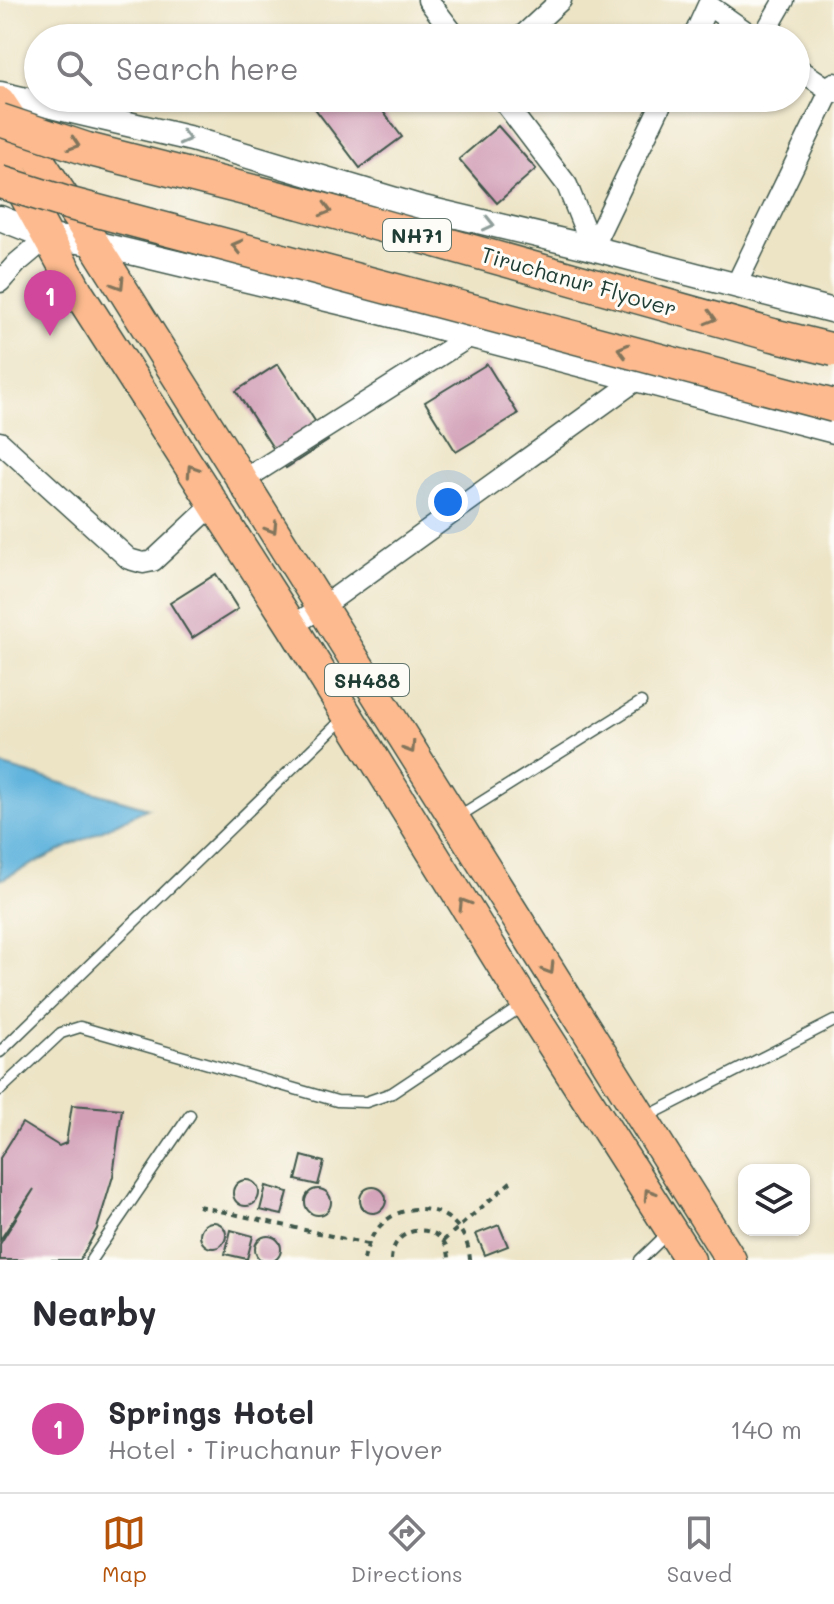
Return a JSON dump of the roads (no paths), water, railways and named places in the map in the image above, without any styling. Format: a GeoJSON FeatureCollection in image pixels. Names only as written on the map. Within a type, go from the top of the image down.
{"type":"FeatureCollection","features":[{"type":"Feature","properties":{"kind":"highway","name":"Tiruchanur Flyover"},"geometry":{"type":"LineString","coordinates":[[0,120],[87,149],[300,203],[834,350]]}},
{"type":"Feature","properties":{"kind":"highway","name":"NH71"},"geometry":{"type":"LineString","coordinates":[[0,182],[67,203],[834,406]]}},
{"type":"Feature","properties":{"kind":"main road","name":"SH488"},"geometry":{"type":"LineString","coordinates":[[0,102],[93,243],[731,1260]]}},
{"type":"Feature","properties":{"kind":"main road","name":"SH488"},"geometry":{"type":"LineString","coordinates":[[0,151],[79,294],[680,1243]]}},
{"type":"Feature","properties":{"kind":"main road"},"geometry":{"type":"LineString","coordinates":[[680,1243],[707,1222]]}},
{"type":"Feature","properties":{"kind":"street"},"geometry":{"type":"LineString","coordinates":[[535,24],[561,0]]}},
{"type":"Feature","properties":{"kind":"street"},"geometry":{"type":"LineString","coordinates":[[770,24],[784,0]]}},
{"type":"Feature","properties":{"kind":"street"},"geometry":{"type":"LineString","coordinates":[[438,4],[449,24]]}},
{"type":"Feature","properties":{"kind":"street"},"geometry":{"type":"LineString","coordinates":[[699,24],[708,5],[735,24]]}},
{"type":"Feature","properties":{"kind":"street"},"geometry":{"type":"LineString","coordinates":[[736,285],[833,89],[810,75]]}},
{"type":"Feature","properties":{"kind":"street"},"geometry":{"type":"LineString","coordinates":[[0,94],[24,100]]}},
{"type":"Feature","properties":{"kind":"street"},"geometry":{"type":"LineString","coordinates":[[77,112],[192,139],[419,207],[834,311]]}},
{"type":"Feature","properties":{"kind":"street"},"geometry":{"type":"LineString","coordinates":[[512,112],[567,185],[592,248]]}},
{"type":"Feature","properties":{"kind":"street"},"geometry":{"type":"LineString","coordinates":[[592,248],[657,112]]}},
{"type":"Feature","properties":{"kind":"street"},"geometry":{"type":"LineString","coordinates":[[0,218],[48,237],[93,243],[472,335],[834,431]]}},
{"type":"Feature","properties":{"kind":"street"},"geometry":{"type":"LineString","coordinates":[[0,282],[48,237]]}},
{"type":"Feature","properties":{"kind":"street"},"geometry":{"type":"LineString","coordinates":[[242,481],[472,335]]}},
{"type":"Feature","properties":{"kind":"street"},"geometry":{"type":"LineString","coordinates":[[292,626],[638,379]]}},
{"type":"Feature","properties":{"kind":"street"},"geometry":{"type":"LineString","coordinates":[[0,442],[129,559],[143,563],[153,561],[214,504]]}},
{"type":"Feature","properties":{"kind":"lane"},"geometry":{"type":"LineString","coordinates":[[454,819],[641,702]]}},
{"type":"Feature","properties":{"kind":"lane"},"geometry":{"type":"LineString","coordinates":[[0,1052],[347,716]]}},
{"type":"Feature","properties":{"kind":"lane"},"geometry":{"type":"LineString","coordinates":[[0,1090],[61,1033],[80,1027],[337,1101],[366,1102],[392,1093],[526,1003]]}},
{"type":"Feature","properties":{"kind":"lane"},"geometry":{"type":"LineString","coordinates":[[643,1119],[834,1021]]}},
{"type":"Feature","properties":{"kind":"lane"},"geometry":{"type":"LineString","coordinates":[[91,1260],[190,1115]]}},
{"type":"Feature","properties":{"kind":"lane"},"geometry":{"type":"LineString","coordinates":[[640,1260],[680,1243]]}},
{"type":"Feature","properties":{"kind":"water"},"geometry":{"type":"Polygon","coordinates":[[[0,765],[148,808],[0,880],[0,765]]]}},
{"type":"Feature","properties":{"kind":"place","name":"Springs Hotel"},"geometry":{"type":"Point","coordinates":[50,336]}}]}
